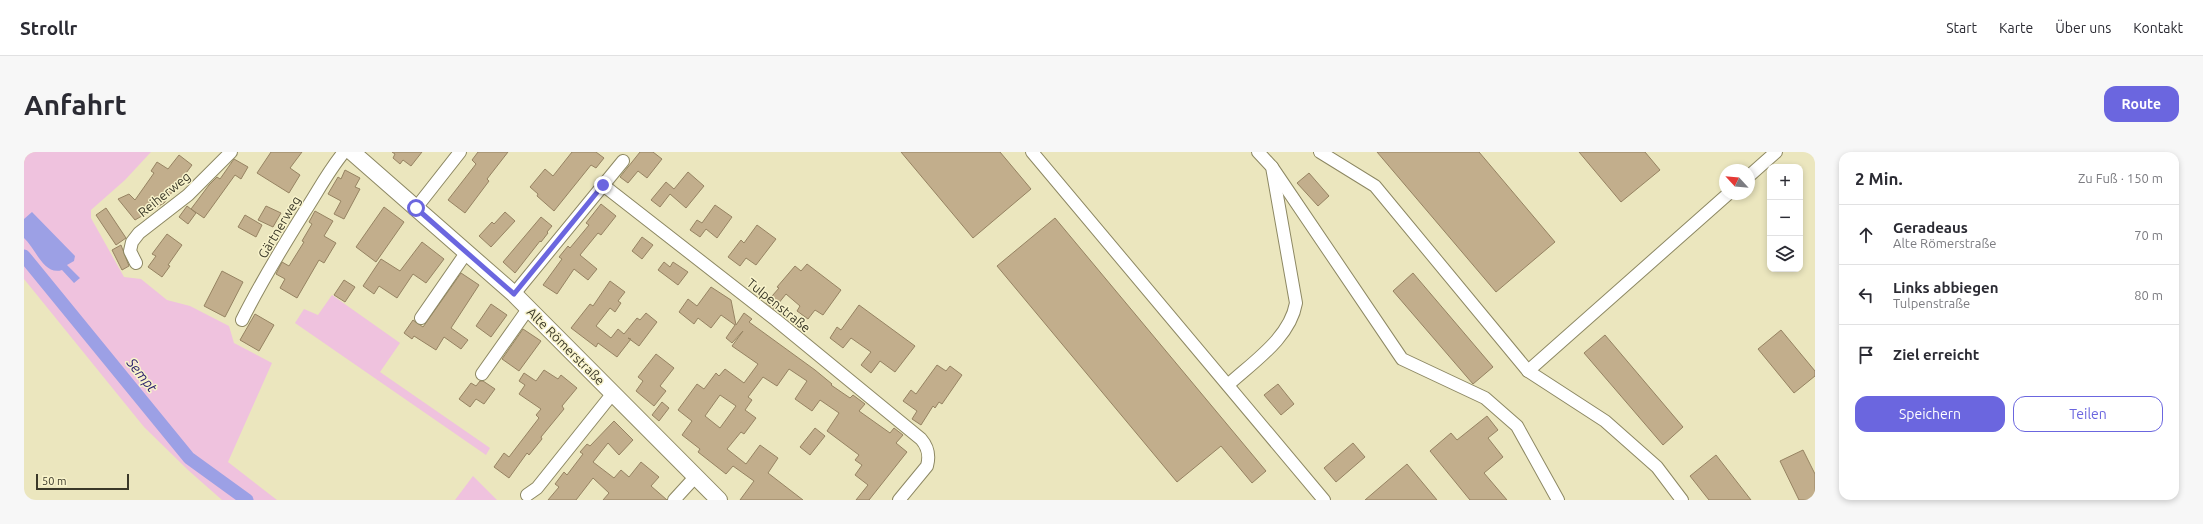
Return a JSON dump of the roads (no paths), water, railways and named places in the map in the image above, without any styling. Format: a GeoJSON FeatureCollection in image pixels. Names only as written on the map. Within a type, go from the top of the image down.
{"type":"FeatureCollection","features":[{"type":"Feature","properties":{"kind":"main road","name":"Alte Römerstraße"},"geometry":{"type":"LineString","coordinates":[[352,152],[514,294],[719,500]]}},
{"type":"Feature","properties":{"kind":"street","name":"Reiherweg"},"geometry":{"type":"LineString","coordinates":[[136,263],[130,251],[132,242],[138,233],[188,195],[231,152]]}},
{"type":"Feature","properties":{"kind":"street","name":"Gärtnerweg"},"geometry":{"type":"LineString","coordinates":[[242,320],[259,287],[335,163],[344,152]]}},
{"type":"Feature","properties":{"kind":"street"},"geometry":{"type":"LineString","coordinates":[[416,208],[460,152]]}},
{"type":"Feature","properties":{"kind":"street"},"geometry":{"type":"LineString","coordinates":[[1032,152],[1324,500]]}},
{"type":"Feature","properties":{"kind":"street"},"geometry":{"type":"LineString","coordinates":[[1258,152],[1272,167],[1402,359],[1485,398],[1517,426],[1558,500]]}},
{"type":"Feature","properties":{"kind":"street"},"geometry":{"type":"LineString","coordinates":[[1320,152],[1375,186],[1528,371],[1605,421],[1657,467],[1682,500]]}},
{"type":"Feature","properties":{"kind":"street"},"geometry":{"type":"LineString","coordinates":[[1755,171],[1776,152]]}},
{"type":"Feature","properties":{"kind":"street"},"geometry":{"type":"LineString","coordinates":[[514,294],[623,161]]}},
{"type":"Feature","properties":{"kind":"street"},"geometry":{"type":"LineString","coordinates":[[1228,385],[1273,344],[1294,316],[1296,303],[1272,167]]}},
{"type":"Feature","properties":{"kind":"street","name":"Tulpenstraße"},"geometry":{"type":"LineString","coordinates":[[603,185],[776,320],[921,439],[928,448],[929,460],[924,471],[899,500]]}},
{"type":"Feature","properties":{"kind":"street"},"geometry":{"type":"LineString","coordinates":[[1528,371],[1721,200]]}},
{"type":"Feature","properties":{"kind":"street"},"geometry":{"type":"LineString","coordinates":[[422,318],[466,253]]}},
{"type":"Feature","properties":{"kind":"street"},"geometry":{"type":"LineString","coordinates":[[482,374],[528,309]]}},
{"type":"Feature","properties":{"kind":"street"},"geometry":{"type":"LineString","coordinates":[[527,495],[537,488],[613,393]]}},
{"type":"Feature","properties":{"kind":"street"},"geometry":{"type":"LineString","coordinates":[[674,500],[696,476]]}},
{"type":"Feature","properties":{"kind":"water"},"geometry":{"type":"Polygon","coordinates":[[[32,212],[75,256],[74,261],[67,265],[80,278],[74,283],[62,270],[56,271],[45,265],[24,238],[24,219],[32,212]]]}},
{"type":"Feature","properties":{"kind":"waterway","name":"Sempt"},"geometry":{"type":"LineString","coordinates":[[24,256],[189,458],[247,500]]}}]}
